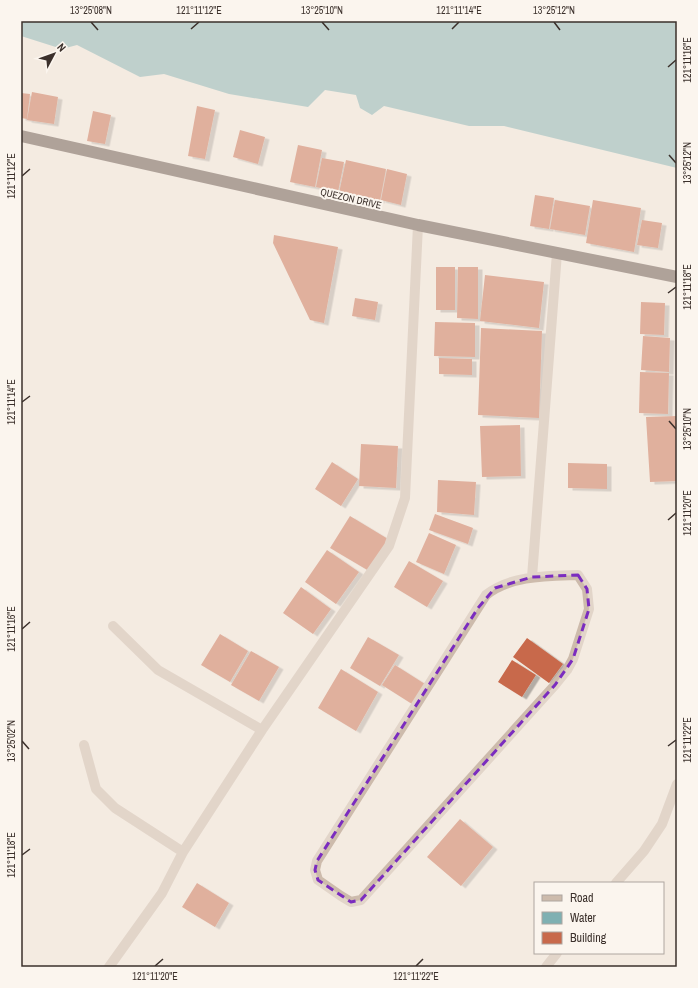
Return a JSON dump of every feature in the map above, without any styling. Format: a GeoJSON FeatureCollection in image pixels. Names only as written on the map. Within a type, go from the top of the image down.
{"type":"FeatureCollection","features":[{"type":"Feature","properties":{"kind":"highway","name":"QUEZON DRIVE"},"geometry":{"type":"LineString","coordinates":[[21,136],[418,225],[677,277]]}},
{"type":"Feature","properties":{"kind":"street"},"geometry":{"type":"LineString","coordinates":[[108,967],[162,893],[183,852],[262,730],[389,546],[405,498],[418,225]]}},
{"type":"Feature","properties":{"kind":"street"},"geometry":{"type":"LineString","coordinates":[[532,577],[557,253]]}},
{"type":"Feature","properties":{"kind":"street"},"geometry":{"type":"LineString","coordinates":[[578,575],[587,589],[589,609],[573,659],[567,670],[360,900],[351,902],[318,880],[315,870],[317,861],[486,595],[495,588],[532,577],[578,575]]}},
{"type":"Feature","properties":{"kind":"street"},"geometry":{"type":"LineString","coordinates":[[113,626],[158,670],[262,730]]}},
{"type":"Feature","properties":{"kind":"street"},"geometry":{"type":"LineString","coordinates":[[84,745],[96,789],[115,808],[183,852]]}},
{"type":"Feature","properties":{"kind":"street"},"geometry":{"type":"LineString","coordinates":[[617,882],[644,851],[662,824],[677,784]]}},
{"type":"Feature","properties":{"kind":"street"},"geometry":{"type":"LineString","coordinates":[[546,967],[556,954]]}},
{"type":"Feature","properties":{"kind":"highlighted area"},"geometry":{"type":"Polygon","coordinates":[[[578,575],[587,589],[589,609],[573,659],[555,685],[361,900],[351,902],[318,880],[315,870],[317,861],[478,608],[495,588],[532,577],[578,575]]]}},
{"type":"Feature","properties":{"kind":"water"},"geometry":{"type":"Polygon","coordinates":[[[21,21],[677,21],[677,168],[504,126],[469,126],[384,106],[372,115],[360,108],[356,95],[325,90],[308,107],[229,94],[164,74],[140,77],[77,45],[62,49],[21,36],[21,21]]]}},
{"type":"Feature","properties":{"kind":"building"},"geometry":{"type":"Polygon","coordinates":[[[32,92],[58,97],[54,124],[27,120],[32,92]]]}},
{"type":"Feature","properties":{"kind":"building"},"geometry":{"type":"Polygon","coordinates":[[[21,93],[30,94],[27,119],[21,118],[21,93]]]}},
{"type":"Feature","properties":{"kind":"building"},"geometry":{"type":"Polygon","coordinates":[[[197,106],[215,110],[205,159],[188,156],[197,106]]]}},
{"type":"Feature","properties":{"kind":"building"},"geometry":{"type":"Polygon","coordinates":[[[93,111],[111,115],[105,144],[87,141],[93,111]]]}},
{"type":"Feature","properties":{"kind":"building"},"geometry":{"type":"Polygon","coordinates":[[[240,130],[265,137],[258,164],[233,157],[240,130]]]}},
{"type":"Feature","properties":{"kind":"building"},"geometry":{"type":"Polygon","coordinates":[[[298,145],[322,150],[315,187],[290,182],[298,145]]]}},
{"type":"Feature","properties":{"kind":"building"},"geometry":{"type":"Polygon","coordinates":[[[322,158],[344,162],[338,192],[316,187],[322,158]]]}},
{"type":"Feature","properties":{"kind":"building"},"geometry":{"type":"Polygon","coordinates":[[[346,160],[386,169],[380,201],[339,193],[346,160]]]}},
{"type":"Feature","properties":{"kind":"building"},"geometry":{"type":"Polygon","coordinates":[[[387,169],[407,174],[401,205],[381,200],[387,169]]]}},
{"type":"Feature","properties":{"kind":"building"},"geometry":{"type":"Polygon","coordinates":[[[535,195],[554,198],[549,229],[530,226],[535,195]]]}},
{"type":"Feature","properties":{"kind":"building"},"geometry":{"type":"Polygon","coordinates":[[[555,200],[590,206],[585,235],[550,229],[555,200]]]}},
{"type":"Feature","properties":{"kind":"building"},"geometry":{"type":"Polygon","coordinates":[[[593,200],[641,208],[634,252],[586,243],[593,200]]]}},
{"type":"Feature","properties":{"kind":"building"},"geometry":{"type":"Polygon","coordinates":[[[642,220],[662,223],[658,248],[637,245],[642,220]]]}},
{"type":"Feature","properties":{"kind":"building"},"geometry":{"type":"Polygon","coordinates":[[[274,235],[338,247],[324,323],[310,320],[273,243],[274,235]]]}},
{"type":"Feature","properties":{"kind":"building"},"geometry":{"type":"Polygon","coordinates":[[[436,267],[455,267],[455,310],[436,310],[436,267]]]}},
{"type":"Feature","properties":{"kind":"building"},"geometry":{"type":"Polygon","coordinates":[[[458,267],[478,267],[478,319],[457,318],[458,267]]]}},
{"type":"Feature","properties":{"kind":"building"},"geometry":{"type":"Polygon","coordinates":[[[485,275],[544,282],[539,328],[480,321],[485,275]]]}},
{"type":"Feature","properties":{"kind":"building"},"geometry":{"type":"Polygon","coordinates":[[[355,298],[378,302],[375,320],[352,316],[355,298]]]}},
{"type":"Feature","properties":{"kind":"building"},"geometry":{"type":"Polygon","coordinates":[[[641,302],[665,303],[664,335],[640,334],[641,302]]]}},
{"type":"Feature","properties":{"kind":"building"},"geometry":{"type":"Polygon","coordinates":[[[435,322],[475,323],[475,357],[434,356],[435,322]]]}},
{"type":"Feature","properties":{"kind":"building"},"geometry":{"type":"Polygon","coordinates":[[[481,328],[542,331],[539,418],[478,415],[481,328]]]}},
{"type":"Feature","properties":{"kind":"building"},"geometry":{"type":"Polygon","coordinates":[[[643,336],[670,338],[669,372],[641,370],[643,336]]]}},
{"type":"Feature","properties":{"kind":"building"},"geometry":{"type":"Polygon","coordinates":[[[439,358],[472,359],[472,375],[439,374],[439,358]]]}},
{"type":"Feature","properties":{"kind":"building"},"geometry":{"type":"Polygon","coordinates":[[[640,372],[669,373],[668,414],[639,413],[640,372]]]}},
{"type":"Feature","properties":{"kind":"building"},"geometry":{"type":"Polygon","coordinates":[[[677,416],[677,481],[650,482],[646,417],[677,416]]]}},
{"type":"Feature","properties":{"kind":"building"},"geometry":{"type":"Polygon","coordinates":[[[520,425],[521,476],[482,477],[480,426],[520,425]]]}},
{"type":"Feature","properties":{"kind":"building"},"geometry":{"type":"Polygon","coordinates":[[[361,444],[398,446],[396,488],[359,486],[361,444]]]}},
{"type":"Feature","properties":{"kind":"building"},"geometry":{"type":"Polygon","coordinates":[[[332,462],[358,479],[341,506],[315,489],[332,462]]]}},
{"type":"Feature","properties":{"kind":"building"},"geometry":{"type":"Polygon","coordinates":[[[568,463],[607,464],[607,489],[568,488],[568,463]]]}},
{"type":"Feature","properties":{"kind":"building"},"geometry":{"type":"Polygon","coordinates":[[[438,480],[476,482],[474,515],[437,512],[438,480]]]}},
{"type":"Feature","properties":{"kind":"building"},"geometry":{"type":"Polygon","coordinates":[[[435,514],[473,528],[468,544],[429,530],[435,514]]]}},
{"type":"Feature","properties":{"kind":"building"},"geometry":{"type":"Polygon","coordinates":[[[350,516],[388,539],[369,571],[330,548],[350,516]]]}},
{"type":"Feature","properties":{"kind":"building"},"geometry":{"type":"Polygon","coordinates":[[[429,533],[456,545],[444,574],[416,562],[429,533]]]}},
{"type":"Feature","properties":{"kind":"building"},"geometry":{"type":"Polygon","coordinates":[[[327,550],[359,572],[336,604],[305,582],[327,550]]]}},
{"type":"Feature","properties":{"kind":"building"},"geometry":{"type":"Polygon","coordinates":[[[409,561],[443,581],[427,607],[394,587],[409,561]]]}},
{"type":"Feature","properties":{"kind":"building"},"geometry":{"type":"Polygon","coordinates":[[[301,587],[331,609],[313,634],[283,613],[301,587]]]}},
{"type":"Feature","properties":{"kind":"building"},"geometry":{"type":"Polygon","coordinates":[[[220,634],[248,651],[230,682],[201,665],[220,634]]]}},
{"type":"Feature","properties":{"kind":"building"},"geometry":{"type":"Polygon","coordinates":[[[368,637],[399,655],[380,686],[350,668],[368,637]]]}},
{"type":"Feature","properties":{"kind":"building"},"geometry":{"type":"Polygon","coordinates":[[[527,638],[563,664],[549,683],[513,657],[527,638]]]}},
{"type":"Feature","properties":{"kind":"building"},"geometry":{"type":"Polygon","coordinates":[[[251,651],[279,667],[259,701],[231,685],[251,651]]]}},
{"type":"Feature","properties":{"kind":"building"},"geometry":{"type":"Polygon","coordinates":[[[512,660],[536,675],[522,697],[498,682],[512,660]]]}},
{"type":"Feature","properties":{"kind":"building"},"geometry":{"type":"Polygon","coordinates":[[[395,665],[425,684],[412,704],[382,685],[395,665]]]}},
{"type":"Feature","properties":{"kind":"building"},"geometry":{"type":"Polygon","coordinates":[[[341,669],[378,692],[356,731],[318,708],[341,669]]]}},
{"type":"Feature","properties":{"kind":"building"},"geometry":{"type":"Polygon","coordinates":[[[460,819],[493,847],[461,886],[427,857],[460,819]]]}},
{"type":"Feature","properties":{"kind":"building"},"geometry":{"type":"Polygon","coordinates":[[[197,883],[229,903],[215,927],[182,907],[197,883]]]}}]}
